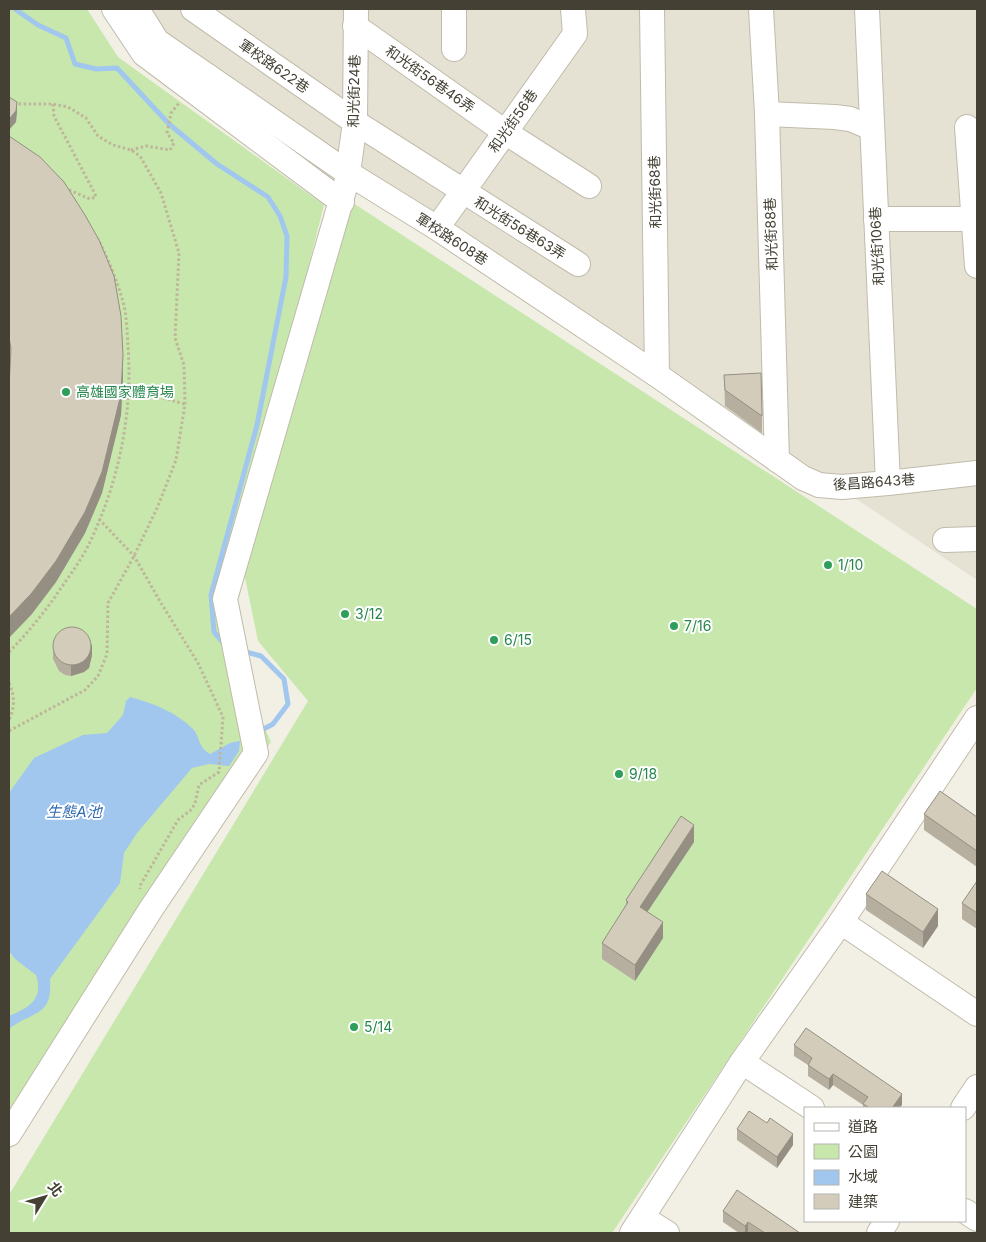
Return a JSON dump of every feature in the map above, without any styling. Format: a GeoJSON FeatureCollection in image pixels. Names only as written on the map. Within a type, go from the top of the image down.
{"type":"FeatureCollection","features":[{"type":"Feature","properties":{"kind":"street"},"geometry":{"type":"LineString","coordinates":[[114,9],[144,54],[342,202]]}},
{"type":"Feature","properties":{"kind":"street","name":"軍校路608巷"},"geometry":{"type":"LineString","coordinates":[[137,9],[157,41],[348,174],[437,228],[657,375],[777,460]]}},
{"type":"Feature","properties":{"kind":"street","name":"軍校路622巷"},"geometry":{"type":"LineString","coordinates":[[193,9],[355,122],[463,192]]}},
{"type":"Feature","properties":{"kind":"street"},"geometry":{"type":"LineString","coordinates":[[454,9],[454,49]]}},
{"type":"Feature","properties":{"kind":"street","name":"和光街56巷"},"geometry":{"type":"LineString","coordinates":[[437,228],[574,34],[574,9]]}},
{"type":"Feature","properties":{"kind":"street","name":"和光街68巷"},"geometry":{"type":"LineString","coordinates":[[652,9],[657,375]]}},
{"type":"Feature","properties":{"kind":"street","name":"和光街88巷"},"geometry":{"type":"LineString","coordinates":[[761,9],[767,114],[777,460]]}},
{"type":"Feature","properties":{"kind":"street","name":"和光街106巷"},"geometry":{"type":"LineString","coordinates":[[867,9],[888,483]]}},
{"type":"Feature","properties":{"kind":"street","name":"和光街24巷"},"geometry":{"type":"LineString","coordinates":[[9,1134],[151,909],[256,753],[225,599],[342,202],[355,122],[356,17]]}},
{"type":"Feature","properties":{"kind":"street","name":"和光街56巷46弄"},"geometry":{"type":"LineString","coordinates":[[356,17],[505,132],[589,186]]}},
{"type":"Feature","properties":{"kind":"street"},"geometry":{"type":"LineString","coordinates":[[767,114],[850,119],[872,128]]}},
{"type":"Feature","properties":{"kind":"street"},"geometry":{"type":"LineString","coordinates":[[967,127],[976,219],[977,266]]}},
{"type":"Feature","properties":{"kind":"street","name":"和光街56巷63弄"},"geometry":{"type":"LineString","coordinates":[[463,192],[578,264]]}},
{"type":"Feature","properties":{"kind":"street"},"geometry":{"type":"LineString","coordinates":[[876,219],[976,219]]}},
{"type":"Feature","properties":{"kind":"street","name":"後昌路643巷"},"geometry":{"type":"LineString","coordinates":[[777,460],[803,478],[819,485],[842,487],[977,473]]}},
{"type":"Feature","properties":{"kind":"street"},"geometry":{"type":"LineString","coordinates":[[945,540],[977,539]]}},
{"type":"Feature","properties":{"kind":"street"},"geometry":{"type":"LineString","coordinates":[[667,1233],[637,1226],[742,1062],[841,922],[977,718]]}},
{"type":"Feature","properties":{"kind":"street"},"geometry":{"type":"LineString","coordinates":[[841,922],[977,1014]]}},
{"type":"Feature","properties":{"kind":"street"},"geometry":{"type":"LineString","coordinates":[[742,1062],[810,1107]]}},
{"type":"Feature","properties":{"kind":"street"},"geometry":{"type":"LineString","coordinates":[[964,1107],[977,1087]]}},
{"type":"Feature","properties":{"kind":"street"},"geometry":{"type":"LineString","coordinates":[[966,1211],[977,1219]]}},
{"type":"Feature","properties":{"kind":"street"},"geometry":{"type":"LineString","coordinates":[[879,1233],[886,1222]]}},
{"type":"Feature","properties":{"kind":"path"},"geometry":{"type":"LineString","coordinates":[[131,150],[146,146],[170,150],[174,143],[167,133],[171,113],[190,88]]}},
{"type":"Feature","properties":{"kind":"path"},"geometry":{"type":"LineString","coordinates":[[9,101],[21,104],[53,104],[68,107],[86,118],[98,136],[113,145],[131,150],[140,156],[161,192],[179,252],[174,338],[184,364],[185,404],[176,460],[158,506],[134,556],[108,603],[107,654],[98,676],[85,690],[9,731]]}},
{"type":"Feature","properties":{"kind":"path"},"geometry":{"type":"LineString","coordinates":[[53,104],[54,116],[96,197],[90,199],[61,186],[66,192]]}},
{"type":"Feature","properties":{"kind":"path"},"geometry":{"type":"LineString","coordinates":[[9,652],[41,616],[88,546],[106,504],[126,426],[129,364],[123,303],[109,259],[96,234]]}},
{"type":"Feature","properties":{"kind":"path"},"geometry":{"type":"LineString","coordinates":[[129,389],[185,404]]}},
{"type":"Feature","properties":{"kind":"path"},"geometry":{"type":"LineString","coordinates":[[99,519],[134,556],[198,663],[223,717],[219,772],[199,785],[192,809],[178,820],[140,884],[140,892],[151,909]]}},
{"type":"Feature","properties":{"kind":"path"},"geometry":{"type":"LineString","coordinates":[[9,683],[13,692],[14,710],[9,720]]}},
{"type":"Feature","properties":{"kind":"shaded area"},"geometry":{"type":"Polygon","coordinates":[[[152,9],[977,9],[977,580],[170,39],[152,9]]]}},
{"type":"Feature","properties":{"kind":"green space"},"geometry":{"type":"Polygon","coordinates":[[[9,9],[87,9],[118,57],[324,205],[225,599],[243,678],[271,742],[151,909],[9,1151],[9,9]]]}},
{"type":"Feature","properties":{"kind":"green space"},"geometry":{"type":"Polygon","coordinates":[[[353,203],[977,609],[977,688],[612,1233],[9,1233],[9,1195],[308,701],[258,641],[244,573],[353,203]]]}},
{"type":"Feature","properties":{"kind":"water","name":"生態A池"},"geometry":{"type":"Polygon","coordinates":[[[130,697],[156,705],[172,713],[193,729],[203,748],[210,754],[230,743],[240,741],[239,751],[229,766],[209,764],[192,768],[137,833],[124,853],[120,883],[50,979],[48,1001],[39,1012],[9,1029],[9,1016],[23,1010],[33,1002],[38,990],[38,983],[36,975],[15,959],[9,951],[9,793],[34,758],[83,735],[107,733],[123,715],[126,701],[130,697]]]}},
{"type":"Feature","properties":{"kind":"building"},"geometry":{"type":"Polygon","coordinates":[[[9,97],[17,102],[16,111],[9,119],[9,97]]]}},
{"type":"Feature","properties":{"kind":"building","name":"高雄國家體育場"},"geometry":{"type":"Polygon","coordinates":[[[9,136],[40,157],[64,182],[99,240],[114,276],[121,316],[123,355],[121,394],[102,472],[85,512],[56,561],[31,594],[9,617],[9,388],[11,348],[9,338],[9,136]]]}},
{"type":"Feature","properties":{"kind":"building"},"geometry":{"type":"Polygon","coordinates":[[[761,373],[762,416],[725,390],[724,375],[761,373]]]}},
{"type":"Feature","properties":{"kind":"building"},"geometry":{"type":"Polygon","coordinates":[[[72,627],[86,632],[91,646],[86,660],[72,665],[58,660],[53,646],[58,632],[72,627]]]}},
{"type":"Feature","properties":{"kind":"building"},"geometry":{"type":"Polygon","coordinates":[[[940,791],[977,817],[977,851],[924,814],[940,791]]]}},
{"type":"Feature","properties":{"kind":"building"},"geometry":{"type":"Polygon","coordinates":[[[681,816],[694,825],[640,907],[663,922],[635,965],[602,943],[628,902],[626,900],[681,816]]]}},
{"type":"Feature","properties":{"kind":"building"},"geometry":{"type":"Polygon","coordinates":[[[882,871],[938,909],[923,932],[866,894],[882,871]]]}},
{"type":"Feature","properties":{"kind":"building"},"geometry":{"type":"Polygon","coordinates":[[[977,881],[977,913],[962,903],[977,881]]]}},
{"type":"Feature","properties":{"kind":"building"},"geometry":{"type":"Polygon","coordinates":[[[806,1028],[902,1094],[893,1107],[868,1107],[863,1104],[868,1097],[833,1074],[829,1079],[808,1065],[812,1058],[794,1045],[806,1028]]]}},
{"type":"Feature","properties":{"kind":"building"},"geometry":{"type":"Polygon","coordinates":[[[749,1111],[767,1123],[770,1118],[793,1134],[777,1157],[737,1129],[749,1111]]]}},
{"type":"Feature","properties":{"kind":"building"},"geometry":{"type":"Polygon","coordinates":[[[737,1190],[800,1233],[765,1233],[748,1222],[745,1226],[723,1211],[737,1190]]]}},
{"type":"Feature","properties":{"kind":"waterway"},"geometry":{"type":"LineString","coordinates":[[15,9],[38,25],[66,38],[75,64],[96,69],[117,68],[169,124],[217,164],[268,197],[280,216],[287,236],[286,277],[257,425],[211,595],[214,632],[227,647]]}},
{"type":"Feature","properties":{"kind":"waterway"},"geometry":{"type":"LineString","coordinates":[[242,651],[261,656],[284,679],[288,704],[273,724],[258,732]]}},
{"type":"Feature","properties":{"kind":"place","name":"高雄國家體育場"},"geometry":{"type":"Point","coordinates":[66,392]}},
{"type":"Feature","properties":{"kind":"place","name":"1/10"},"geometry":{"type":"Point","coordinates":[828,565]}},
{"type":"Feature","properties":{"kind":"place","name":"3/12"},"geometry":{"type":"Point","coordinates":[345,614]}},
{"type":"Feature","properties":{"kind":"place","name":"7/16"},"geometry":{"type":"Point","coordinates":[674,626]}},
{"type":"Feature","properties":{"kind":"place","name":"6/15"},"geometry":{"type":"Point","coordinates":[494,640]}},
{"type":"Feature","properties":{"kind":"place","name":"9/18"},"geometry":{"type":"Point","coordinates":[619,774]}},
{"type":"Feature","properties":{"kind":"place","name":"5/14"},"geometry":{"type":"Point","coordinates":[354,1027]}}]}
